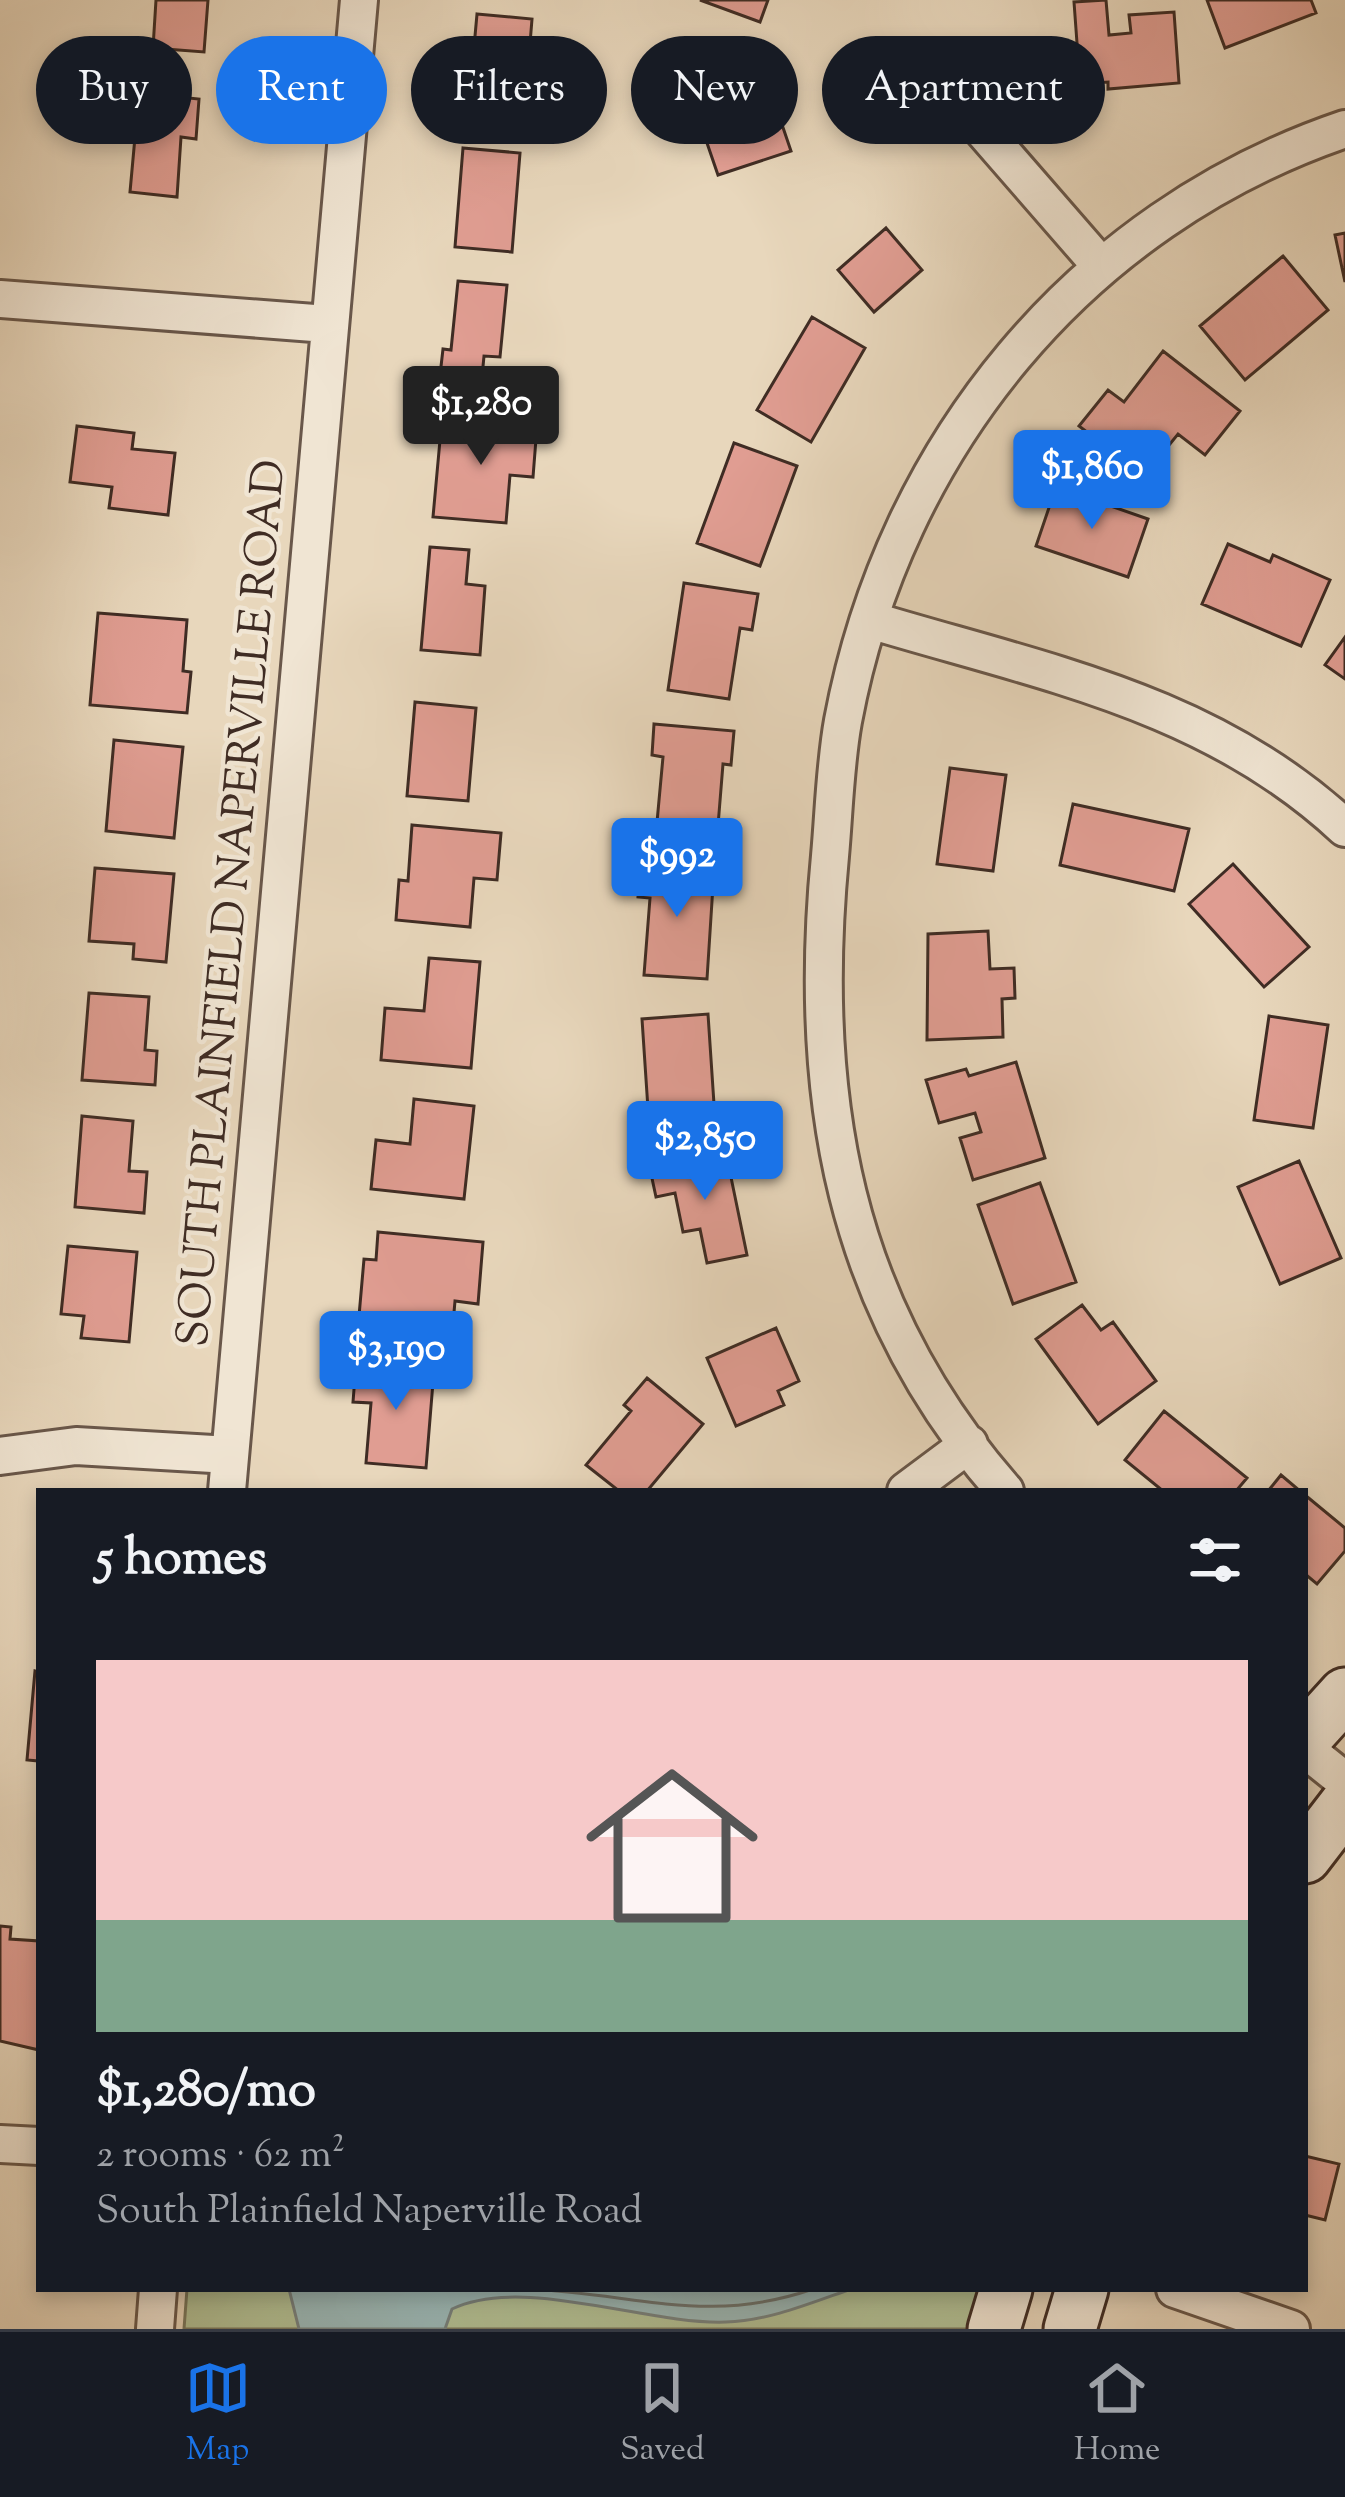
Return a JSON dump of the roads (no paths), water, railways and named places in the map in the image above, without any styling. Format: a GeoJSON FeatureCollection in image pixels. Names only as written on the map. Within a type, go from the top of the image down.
{"type":"FeatureCollection","features":[{"type":"Feature","properties":{"kind":"street","name":"SOUTH PLAINFIELD NAPERVILLE ROAD"},"geometry":{"type":"LineString","coordinates":[[229,1473],[359,0]]}},
{"type":"Feature","properties":{"kind":"street"},"geometry":{"type":"LineString","coordinates":[[1003,1488],[908,1351],[868,1262],[836,1150],[823,1065],[824,919],[842,725],[894,542],[949,441],[1012,354],[1133,238],[1238,173],[1345,129]]}},
{"type":"Feature","properties":{"kind":"street"},"geometry":{"type":"LineString","coordinates":[[995,144],[1101,266]]}},
{"type":"Feature","properties":{"kind":"street"},"geometry":{"type":"LineString","coordinates":[[0,299],[327,324]]}},
{"type":"Feature","properties":{"kind":"street"},"geometry":{"type":"LineString","coordinates":[[870,620],[1204,727],[1271,765],[1345,828]]}},
{"type":"Feature","properties":{"kind":"street"},"geometry":{"type":"LineString","coordinates":[[910,1488],[969,1444]]}},
{"type":"Feature","properties":{"kind":"street"},"geometry":{"type":"LineString","coordinates":[[0,1456],[76,1446],[229,1473]]}},
{"type":"Feature","properties":{"kind":"street"},"geometry":{"type":"LineString","coordinates":[[1308,1735],[1345,1694]]}},
{"type":"Feature","properties":{"kind":"street"},"geometry":{"type":"LineString","coordinates":[[1308,1751],[1345,1780]]}},
{"type":"Feature","properties":{"kind":"street"},"geometry":{"type":"LineString","coordinates":[[1308,1853],[1345,1805]]}},
{"type":"Feature","properties":{"kind":"street"},"geometry":{"type":"LineString","coordinates":[[0,2144],[36,2146]]}},
{"type":"Feature","properties":{"kind":"street"},"geometry":{"type":"LineString","coordinates":[[155,2329],[158,2292]]}},
{"type":"Feature","properties":{"kind":"street"},"geometry":{"type":"LineString","coordinates":[[994,2329],[1005,2292]]}},
{"type":"Feature","properties":{"kind":"street"},"geometry":{"type":"LineString","coordinates":[[1070,2329],[1081,2292]]}},
{"type":"Feature","properties":{"kind":"street"},"geometry":{"type":"LineString","coordinates":[[1184,2292],[1291,2329]]}},
{"type":"Feature","properties":{"kind":"water"},"geometry":{"type":"Polygon","coordinates":[[[290,2292],[842,2292],[742,2321],[694,2321],[514,2297],[452,2309],[445,2329],[299,2329],[290,2292]]]}}]}
